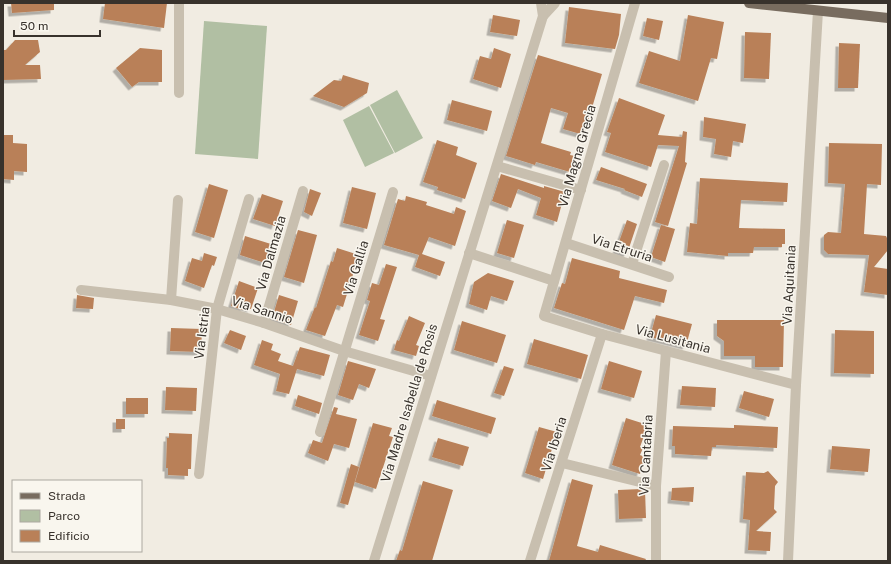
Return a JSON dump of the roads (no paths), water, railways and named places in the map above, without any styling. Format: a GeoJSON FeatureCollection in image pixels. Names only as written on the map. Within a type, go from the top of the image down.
{"type":"FeatureCollection","features":[{"type":"Feature","properties":{"kind":"main road"},"geometry":{"type":"LineString","coordinates":[[749,3],[818,12],[888,18]]}},
{"type":"Feature","properties":{"kind":"street"},"geometry":{"type":"LineString","coordinates":[[179,3],[179,93]]}},
{"type":"Feature","properties":{"kind":"street","name":"Via Madre Isabella de Rosis"},"geometry":{"type":"LineString","coordinates":[[374,561],[543,16],[542,3]]}},
{"type":"Feature","properties":{"kind":"street","name":"Via Madre Isabella de Rosis"},"geometry":{"type":"LineString","coordinates":[[543,16],[555,3]]}},
{"type":"Feature","properties":{"kind":"street","name":"Via Magna Grecia"},"geometry":{"type":"LineString","coordinates":[[544,316],[634,3]]}},
{"type":"Feature","properties":{"kind":"street","name":"Via Aquitania"},"geometry":{"type":"LineString","coordinates":[[788,561],[796,385],[818,12]]}},
{"type":"Feature","properties":{"kind":"street"},"geometry":{"type":"LineString","coordinates":[[632,264],[664,165]]}},
{"type":"Feature","properties":{"kind":"street"},"geometry":{"type":"LineString","coordinates":[[497,166],[581,190]]}},
{"type":"Feature","properties":{"kind":"street","name":"Via Dalmazia"},"geometry":{"type":"LineString","coordinates":[[264,323],[303,191]]}},
{"type":"Feature","properties":{"kind":"street","name":"Via Gallia"},"geometry":{"type":"LineString","coordinates":[[344,351],[393,192]]}},
{"type":"Feature","properties":{"kind":"street","name":"Via Istria"},"geometry":{"type":"LineString","coordinates":[[199,474],[217,309],[249,199]]}},
{"type":"Feature","properties":{"kind":"street"},"geometry":{"type":"LineString","coordinates":[[170,300],[178,200]]}},
{"type":"Feature","properties":{"kind":"street","name":"Via Etruria"},"geometry":{"type":"LineString","coordinates":[[566,243],[670,277]]}},
{"type":"Feature","properties":{"kind":"street"},"geometry":{"type":"LineString","coordinates":[[469,253],[554,281]]}},
{"type":"Feature","properties":{"kind":"street","name":"Via Sannio"},"geometry":{"type":"LineString","coordinates":[[82,290],[170,300],[217,309],[264,323],[344,351],[431,376]]}},
{"type":"Feature","properties":{"kind":"street","name":"Via Lusitania"},"geometry":{"type":"LineString","coordinates":[[544,316],[602,334],[796,385]]}},
{"type":"Feature","properties":{"kind":"street","name":"Via Iberia"},"geometry":{"type":"LineString","coordinates":[[530,561],[602,334]]}},
{"type":"Feature","properties":{"kind":"street"},"geometry":{"type":"LineString","coordinates":[[320,432],[344,351]]}},
{"type":"Feature","properties":{"kind":"street","name":"Via Cantabria"},"geometry":{"type":"LineString","coordinates":[[656,561],[656,486],[666,351]]}},
{"type":"Feature","properties":{"kind":"street"},"geometry":{"type":"LineString","coordinates":[[562,463],[656,486]]}}]}
